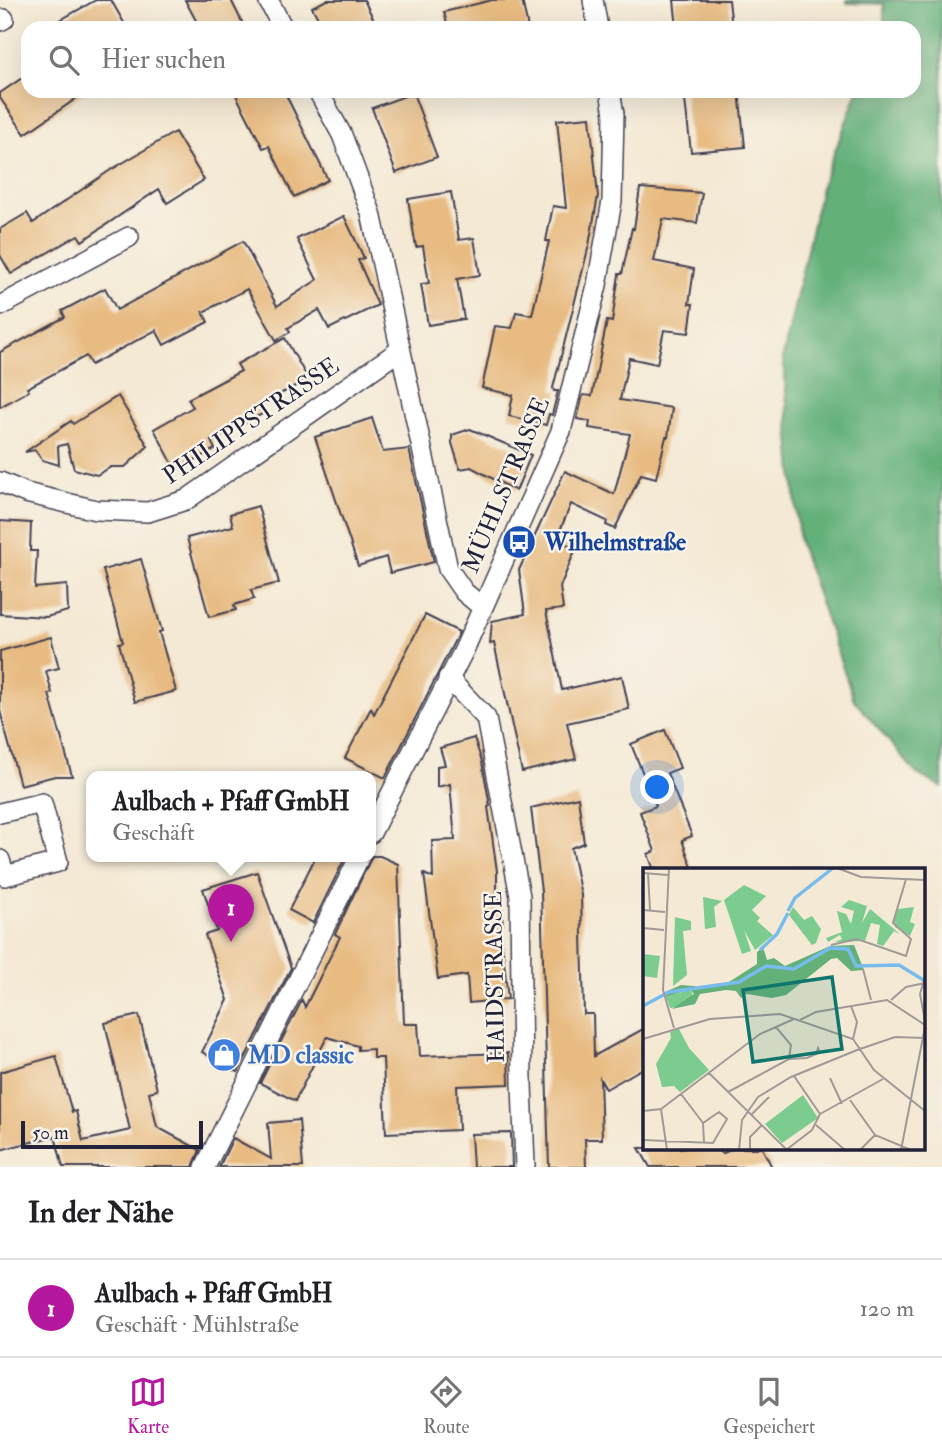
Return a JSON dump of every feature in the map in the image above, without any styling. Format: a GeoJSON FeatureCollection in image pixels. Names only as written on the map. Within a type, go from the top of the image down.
{"type":"FeatureCollection","features":[{"type":"Feature","properties":{"kind":"street"},"geometry":{"type":"LineString","coordinates":[[268,0],[279,21]]}},
{"type":"Feature","properties":{"kind":"street"},"geometry":{"type":"LineString","coordinates":[[593,0],[597,21]]}},
{"type":"Feature","properties":{"kind":"street"},"geometry":{"type":"LineString","coordinates":[[322,98],[342,135],[371,213],[448,569],[464,592],[482,607]]}},
{"type":"Feature","properties":{"kind":"street","name":"MÜHLSTRASSE"},"geometry":{"type":"LineString","coordinates":[[376,823],[464,650],[561,430],[597,285],[612,201],[614,114],[611,98]]}},
{"type":"Feature","properties":{"kind":"street"},"geometry":{"type":"LineString","coordinates":[[0,306],[129,237]]}},
{"type":"Feature","properties":{"kind":"street","name":"PHILIPPSTRASSE"},"geometry":{"type":"LineString","coordinates":[[0,482],[26,493],[96,510],[149,512],[186,500],[400,350]]}},
{"type":"Feature","properties":{"kind":"street","name":"HAIDSTRASSE"},"geometry":{"type":"LineString","coordinates":[[448,678],[486,718],[520,896],[525,1167]]}},
{"type":"Feature","properties":{"kind":"street"},"geometry":{"type":"LineString","coordinates":[[0,813],[42,803],[58,862],[5,876],[0,860]]}},
{"type":"Feature","properties":{"kind":"street"},"geometry":{"type":"LineString","coordinates":[[205,1167],[357,862]]}},
{"type":"Feature","properties":{"kind":"green space"},"geometry":{"type":"Polygon","coordinates":[[[847,0],[942,0],[942,787],[917,774],[854,700],[799,541],[783,357],[821,187],[855,98],[921,98],[921,21],[884,21],[884,4],[847,3],[847,0]]]}},
{"type":"Feature","properties":{"kind":"building"},"geometry":{"type":"Polygon","coordinates":[[[96,0],[111,0],[123,21],[58,21],[96,0]]]}},
{"type":"Feature","properties":{"kind":"building"},"geometry":{"type":"Polygon","coordinates":[[[185,0],[231,0],[242,21],[196,21],[185,0]]]}},
{"type":"Feature","properties":{"kind":"building"},"geometry":{"type":"Polygon","coordinates":[[[327,0],[364,0],[374,21],[319,21],[312,7],[327,0]]]}},
{"type":"Feature","properties":{"kind":"building"},"geometry":{"type":"Polygon","coordinates":[[[492,0],[522,0],[526,21],[446,21],[444,12],[492,0]]]}},
{"type":"Feature","properties":{"kind":"building"},"geometry":{"type":"Polygon","coordinates":[[[674,0],[729,0],[731,21],[676,21],[674,0]]]}},
{"type":"Feature","properties":{"kind":"building"},"geometry":{"type":"Polygon","coordinates":[[[21,79],[21,98],[77,98],[25,134],[0,98],[0,93],[21,79]]]}},
{"type":"Feature","properties":{"kind":"building"},"geometry":{"type":"Polygon","coordinates":[[[238,98],[287,98],[328,180],[294,197],[269,146],[263,148],[238,98]]]}},
{"type":"Feature","properties":{"kind":"building"},"geometry":{"type":"Polygon","coordinates":[[[399,98],[415,98],[437,157],[396,173],[372,108],[399,98]]]}},
{"type":"Feature","properties":{"kind":"building"},"geometry":{"type":"Polygon","coordinates":[[[685,98],[740,98],[745,147],[691,152],[685,98]]]}},
{"type":"Feature","properties":{"kind":"building"},"geometry":{"type":"Polygon","coordinates":[[[590,117],[598,196],[589,245],[553,388],[558,391],[552,415],[549,414],[546,425],[509,416],[513,395],[482,388],[495,326],[512,328],[516,312],[532,315],[549,241],[546,241],[553,206],[566,208],[557,120],[590,117]]]}},
{"type":"Feature","properties":{"kind":"building"},"geometry":{"type":"Polygon","coordinates":[[[175,132],[204,180],[167,203],[159,189],[82,241],[78,235],[11,274],[0,255],[0,229],[27,213],[33,223],[109,171],[175,132]]]}},
{"type":"Feature","properties":{"kind":"building"},"geometry":{"type":"Polygon","coordinates":[[[640,188],[702,193],[697,223],[663,219],[654,261],[694,269],[689,304],[693,304],[689,333],[664,330],[657,364],[629,358],[620,400],[672,408],[668,437],[656,478],[641,474],[615,529],[606,525],[607,521],[571,504],[556,540],[576,548],[560,587],[563,609],[546,611],[562,690],[622,676],[629,709],[567,723],[576,759],[522,772],[494,643],[490,644],[492,621],[525,614],[519,570],[565,471],[614,494],[630,434],[589,428],[590,421],[577,419],[583,395],[592,396],[607,321],[612,322],[619,274],[622,274],[632,228],[634,229],[640,188]]]}},
{"type":"Feature","properties":{"kind":"building"},"geometry":{"type":"Polygon","coordinates":[[[451,192],[459,240],[474,238],[480,275],[457,279],[464,319],[428,325],[421,284],[429,283],[423,246],[416,247],[408,199],[451,192]]]}},
{"type":"Feature","properties":{"kind":"building"},"geometry":{"type":"Polygon","coordinates":[[[344,216],[364,258],[358,260],[378,305],[329,329],[319,310],[288,328],[290,332],[276,340],[247,289],[203,312],[208,322],[164,345],[156,330],[91,365],[86,356],[27,388],[29,391],[0,407],[0,352],[65,317],[62,311],[105,288],[117,310],[243,241],[277,306],[317,280],[297,239],[344,216]]]}},
{"type":"Feature","properties":{"kind":"building"},"geometry":{"type":"Polygon","coordinates":[[[285,338],[308,379],[260,405],[264,413],[211,441],[215,449],[176,470],[154,429],[193,407],[188,399],[241,371],[237,364],[285,338]]]}},
{"type":"Feature","properties":{"kind":"building"},"geometry":{"type":"Polygon","coordinates":[[[118,396],[148,446],[125,467],[111,467],[97,475],[74,469],[67,444],[58,446],[59,465],[42,460],[35,450],[25,452],[71,421],[73,424],[118,396]]]}},
{"type":"Feature","properties":{"kind":"building"},"geometry":{"type":"Polygon","coordinates":[[[372,418],[383,452],[409,449],[434,562],[390,573],[386,557],[358,566],[315,437],[372,418]]]}},
{"type":"Feature","properties":{"kind":"building"},"geometry":{"type":"Polygon","coordinates":[[[470,429],[531,455],[516,491],[471,467],[460,469],[452,435],[470,429]]]}},
{"type":"Feature","properties":{"kind":"building"},"geometry":{"type":"Polygon","coordinates":[[[258,506],[279,583],[251,590],[254,599],[234,605],[236,610],[209,617],[187,538],[233,526],[230,514],[258,506]]]}},
{"type":"Feature","properties":{"kind":"building"},"geometry":{"type":"Polygon","coordinates":[[[0,521],[31,523],[30,551],[37,551],[35,588],[67,585],[68,611],[46,617],[0,614],[0,521]]]}},
{"type":"Feature","properties":{"kind":"building"},"geometry":{"type":"Polygon","coordinates":[[[141,559],[176,691],[135,702],[119,643],[123,642],[103,570],[141,559]]]}},
{"type":"Feature","properties":{"kind":"building"},"geometry":{"type":"Polygon","coordinates":[[[425,615],[459,632],[385,778],[376,771],[345,758],[371,708],[374,714],[425,615]]]}},
{"type":"Feature","properties":{"kind":"building"},"geometry":{"type":"Polygon","coordinates":[[[51,637],[59,668],[46,671],[52,693],[49,694],[72,776],[55,776],[20,785],[0,711],[0,651],[51,637]]]}},
{"type":"Feature","properties":{"kind":"building"},"geometry":{"type":"Polygon","coordinates":[[[665,730],[680,768],[667,773],[692,836],[682,840],[692,868],[653,868],[648,854],[655,851],[640,812],[656,806],[631,744],[665,730]]]}},
{"type":"Feature","properties":{"kind":"building"},"geometry":{"type":"Polygon","coordinates":[[[474,738],[482,762],[490,806],[508,999],[469,1003],[467,975],[438,979],[424,874],[433,878],[432,841],[455,840],[450,784],[437,787],[437,766],[445,765],[440,748],[474,738]]]}},
{"type":"Feature","properties":{"kind":"building"},"geometry":{"type":"Polygon","coordinates":[[[578,797],[584,843],[571,848],[581,895],[584,1014],[593,1014],[594,1056],[643,1029],[643,1068],[606,1089],[600,1079],[602,1139],[585,1139],[586,1167],[549,1167],[541,891],[531,808],[578,797]]]}},
{"type":"Feature","properties":{"kind":"building"},"geometry":{"type":"Polygon","coordinates":[[[376,856],[380,856],[398,864],[404,1024],[418,1024],[420,1056],[508,1053],[509,1084],[457,1086],[459,1130],[386,1133],[383,1058],[373,1058],[373,1049],[358,1050],[358,1046],[327,1037],[295,1101],[260,1083],[302,1000],[305,1007],[340,937],[335,934],[369,862],[376,862],[376,856]]]}},
{"type":"Feature","properties":{"kind":"building"},"geometry":{"type":"Polygon","coordinates":[[[313,862],[343,862],[313,923],[289,910],[313,862]]]}},
{"type":"Feature","properties":{"kind":"building"},"geometry":{"type":"Polygon","coordinates":[[[257,872],[291,968],[238,1072],[202,1052],[228,1000],[205,935],[217,931],[203,889],[257,872]]]}},
{"type":"Feature","properties":{"kind":"building"},"geometry":{"type":"Polygon","coordinates":[[[139,1015],[157,1090],[149,1092],[157,1127],[200,1150],[193,1167],[63,1167],[55,1136],[0,1150],[0,1072],[56,1056],[72,1112],[76,1111],[83,1141],[130,1130],[105,1023],[139,1015]]]}},
{"type":"Feature","properties":{"kind":"building"},"geometry":{"type":"Polygon","coordinates":[[[299,1120],[303,1167],[219,1167],[233,1138],[271,1159],[268,1123],[299,1120]]]}},
{"type":"Feature","properties":{"kind":"building"},"geometry":{"type":"Polygon","coordinates":[[[511,1133],[512,1167],[473,1167],[471,1134],[511,1133]]]}},
{"type":"Feature","properties":{"kind":"building"},"geometry":{"type":"Polygon","coordinates":[[[639,1148],[719,1150],[722,1154],[730,1150],[763,1150],[772,1167],[650,1167],[639,1148]]]}},
{"type":"Feature","properties":{"kind":"place","name":"Wilhelmstraße"},"geometry":{"type":"Point","coordinates":[519,542]}},
{"type":"Feature","properties":{"kind":"place","name":"Aulbach + Pfaff GmbH"},"geometry":{"type":"Point","coordinates":[231,942]}},
{"type":"Feature","properties":{"kind":"place","name":"MD classic"},"geometry":{"type":"Point","coordinates":[224,1055]}}]}
